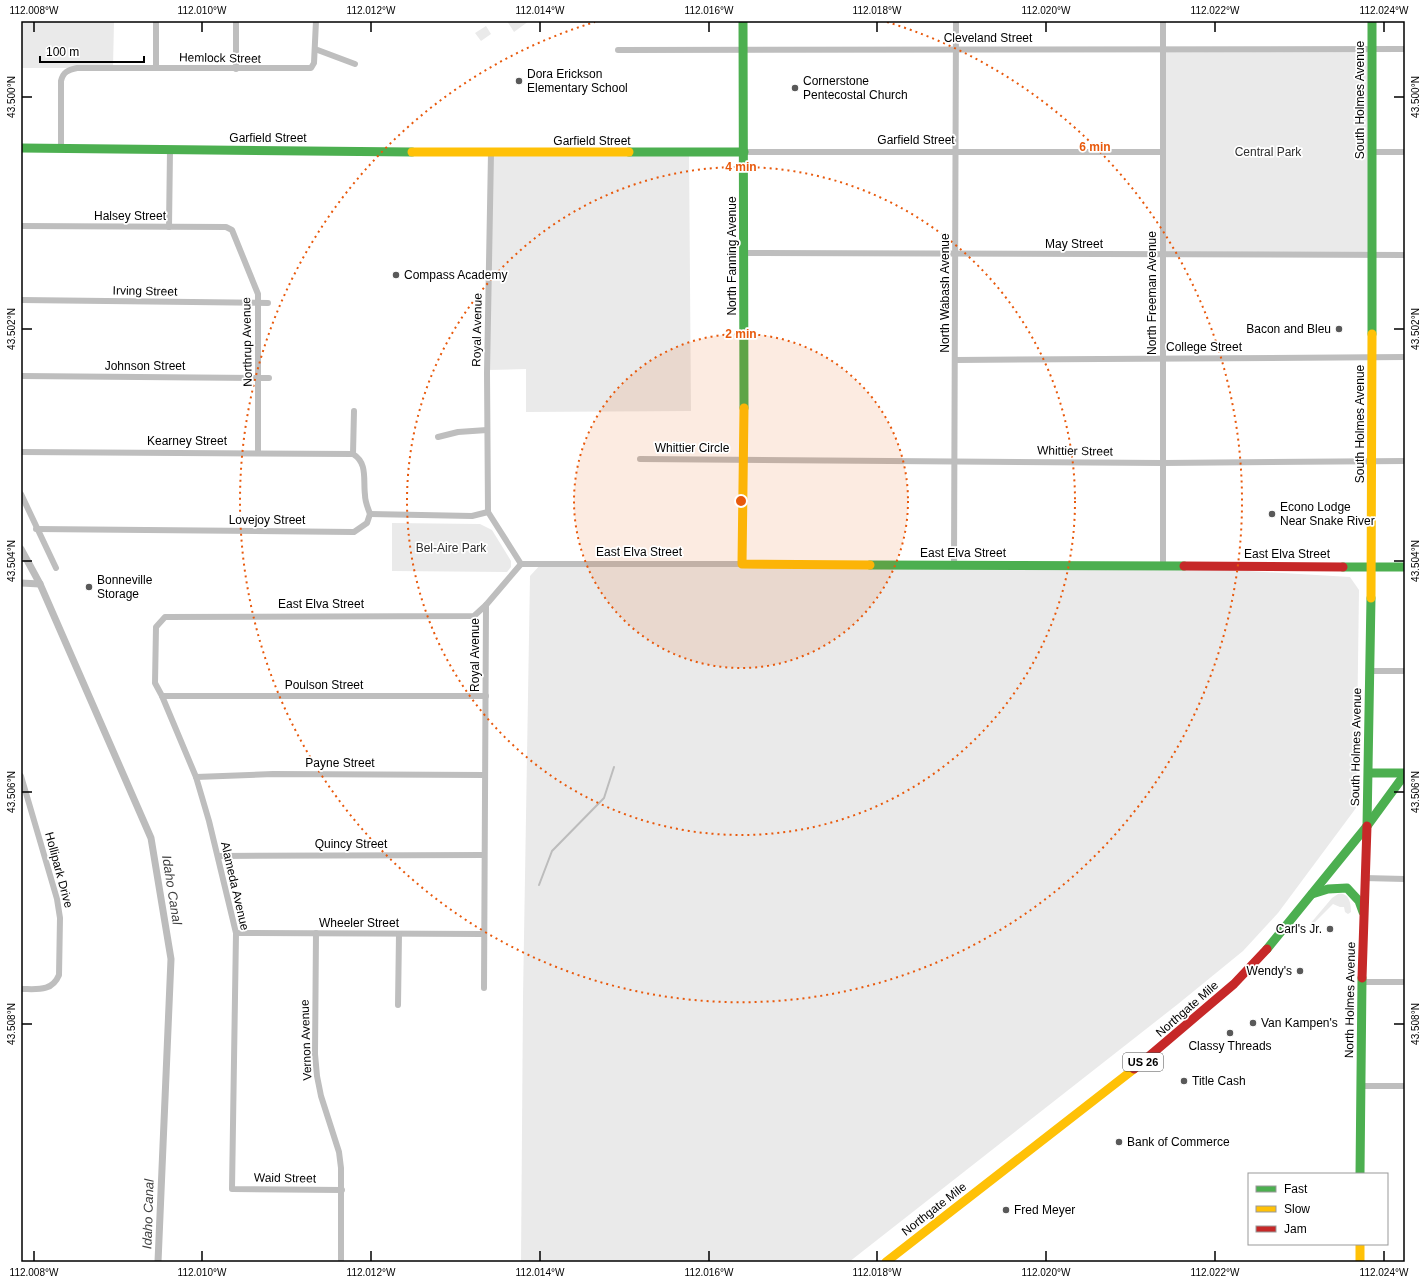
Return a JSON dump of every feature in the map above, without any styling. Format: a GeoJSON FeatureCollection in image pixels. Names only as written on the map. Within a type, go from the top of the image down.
{"type":"FeatureCollection","features":[{"type":"Feature","properties":{"kind":"main road","name":"North Fanning Avenue"},"geometry":{"type":"LineString","coordinates":[[742,564],[744,460],[743,21]]}},
{"type":"Feature","properties":{"kind":"main road","name":"South Holmes Avenue"},"geometry":{"type":"LineString","coordinates":[[1366,826],[1369,773],[1372,462],[1372,21]]}},
{"type":"Feature","properties":{"kind":"main road","name":"Garfield Street"},"geometry":{"type":"LineString","coordinates":[[21,148],[490,153],[744,152]]}},
{"type":"Feature","properties":{"kind":"main road","name":"East Elva Street"},"geometry":{"type":"LineString","coordinates":[[742,564],[1405,567]]}},
{"type":"Feature","properties":{"kind":"main road"},"geometry":{"type":"LineString","coordinates":[[1369,773],[1405,774]]}},
{"type":"Feature","properties":{"kind":"main road","name":"Northgate Mile"},"geometry":{"type":"LineString","coordinates":[[886,1262],[1108,1090],[1202,1013],[1242,976],[1280,935],[1405,774]]}},
{"type":"Feature","properties":{"kind":"main road","name":"North Holmes Avenue"},"geometry":{"type":"LineString","coordinates":[[1360,1173],[1363,912],[1366,826]]}},
{"type":"Feature","properties":{"kind":"main road"},"geometry":{"type":"LineString","coordinates":[[1312,894],[1328,889],[1347,888],[1358,901],[1363,912]]}},
{"type":"Feature","properties":{"kind":"main road"},"geometry":{"type":"LineString","coordinates":[[1360,1245],[1360,1262]]}},
{"type":"Feature","properties":{"kind":"street"},"geometry":{"type":"LineString","coordinates":[[156,21],[156,68]]}},
{"type":"Feature","properties":{"kind":"street"},"geometry":{"type":"LineString","coordinates":[[236,21],[236,69]]}},
{"type":"Feature","properties":{"kind":"street"},"geometry":{"type":"LineString","coordinates":[[316,21],[315,49],[355,64]]}},
{"type":"Feature","properties":{"kind":"street","name":"North Wabash Avenue"},"geometry":{"type":"LineString","coordinates":[[954,565],[957,152],[956,21]]}},
{"type":"Feature","properties":{"kind":"street","name":"North Freeman Avenue"},"geometry":{"type":"LineString","coordinates":[[1163,21],[1163,566]]}},
{"type":"Feature","properties":{"kind":"street","name":"Hemlock Street"},"geometry":{"type":"LineString","coordinates":[[60,149],[62,76],[70,69],[311,68],[314,63],[315,49]]}},
{"type":"Feature","properties":{"kind":"street","name":"Cleveland Street"},"geometry":{"type":"LineString","coordinates":[[618,50],[1405,49]]}},
{"type":"Feature","properties":{"kind":"street"},"geometry":{"type":"LineString","coordinates":[[169,227],[170,150]]}},
{"type":"Feature","properties":{"kind":"street","name":"Garfield Street"},"geometry":{"type":"LineString","coordinates":[[744,152],[1163,152]]}},
{"type":"Feature","properties":{"kind":"street"},"geometry":{"type":"LineString","coordinates":[[1372,152],[1405,152]]}},
{"type":"Feature","properties":{"kind":"street","name":"Royal Avenue"},"geometry":{"type":"LineString","coordinates":[[488,512],[487,430],[490,153]]}},
{"type":"Feature","properties":{"kind":"street","name":"Halsey Street"},"geometry":{"type":"LineString","coordinates":[[21,226],[226,227],[232,230],[236,235]]}},
{"type":"Feature","properties":{"kind":"street","name":"Northrup Avenue"},"geometry":{"type":"LineString","coordinates":[[236,235],[258,294],[258,453]]}},
{"type":"Feature","properties":{"kind":"street","name":"May Street"},"geometry":{"type":"LineString","coordinates":[[744,253],[1405,255]]}},
{"type":"Feature","properties":{"kind":"street","name":"Irving Street"},"geometry":{"type":"LineString","coordinates":[[21,300],[268,303]]}},
{"type":"Feature","properties":{"kind":"street","name":"College Street"},"geometry":{"type":"LineString","coordinates":[[956,360],[1405,357]]}},
{"type":"Feature","properties":{"kind":"street","name":"Johnson Street"},"geometry":{"type":"LineString","coordinates":[[21,376],[269,378]]}},
{"type":"Feature","properties":{"kind":"street"},"geometry":{"type":"LineString","coordinates":[[354,411],[353,454],[359,457],[363,465],[365,498],[370,514],[472,516],[488,512],[521,564]]}},
{"type":"Feature","properties":{"kind":"street"},"geometry":{"type":"LineString","coordinates":[[438,437],[458,432],[487,430]]}},
{"type":"Feature","properties":{"kind":"street","name":"Kearney Street"},"geometry":{"type":"LineString","coordinates":[[21,452],[353,454]]}},
{"type":"Feature","properties":{"kind":"street","name":"Whittier Circle"},"geometry":{"type":"LineString","coordinates":[[640,459],[744,460]]}},
{"type":"Feature","properties":{"kind":"street","name":"Whittier Street"},"geometry":{"type":"LineString","coordinates":[[744,460],[1162,463],[1405,461]]}},
{"type":"Feature","properties":{"kind":"street"},"geometry":{"type":"LineString","coordinates":[[21,494],[36,529],[56,568]]}},
{"type":"Feature","properties":{"kind":"street","name":"Lovejoy Street"},"geometry":{"type":"LineString","coordinates":[[36,529],[354,532],[367,523],[370,514]]}},
{"type":"Feature","properties":{"kind":"street","name":"Royal Avenue"},"geometry":{"type":"LineString","coordinates":[[484,988],[483,934],[486,605],[521,564]]}},
{"type":"Feature","properties":{"kind":"street","name":"East Elva Street"},"geometry":{"type":"LineString","coordinates":[[521,564],[742,564]]}},
{"type":"Feature","properties":{"kind":"street","name":"East Elva Street"},"geometry":{"type":"LineString","coordinates":[[156,627],[165,617],[474,616],[486,605]]}},
{"type":"Feature","properties":{"kind":"street","name":"Alameda Avenue"},"geometry":{"type":"LineString","coordinates":[[156,627],[155,683],[162,696],[196,778],[218,856],[236,933],[232,1184]]}},
{"type":"Feature","properties":{"kind":"street"},"geometry":{"type":"LineString","coordinates":[[1370,671],[1405,671]]}},
{"type":"Feature","properties":{"kind":"street","name":"Poulson Street"},"geometry":{"type":"LineString","coordinates":[[162,696],[486,696]]}},
{"type":"Feature","properties":{"kind":"street","name":"Payne Street"},"geometry":{"type":"LineString","coordinates":[[196,778],[273,774],[485,775]]}},
{"type":"Feature","properties":{"kind":"street","name":"Hollipark Drive"},"geometry":{"type":"LineString","coordinates":[[21,776],[57,899],[60,918],[59,976],[56,982],[53,986],[46,989],[21,989]]}},
{"type":"Feature","properties":{"kind":"street","name":"Quincy Street"},"geometry":{"type":"LineString","coordinates":[[218,856],[484,855]]}},
{"type":"Feature","properties":{"kind":"street"},"geometry":{"type":"LineString","coordinates":[[1364,878],[1405,879]]}},
{"type":"Feature","properties":{"kind":"street","name":"Wheeler Street"},"geometry":{"type":"LineString","coordinates":[[236,933],[483,934]]}},
{"type":"Feature","properties":{"kind":"street","name":"Vernon Avenue"},"geometry":{"type":"LineString","coordinates":[[316,933],[315,1054],[321,1096],[339,1152],[342,1190],[341,1262]]}},
{"type":"Feature","properties":{"kind":"street"},"geometry":{"type":"LineString","coordinates":[[398,1005],[399,934]]}},
{"type":"Feature","properties":{"kind":"street"},"geometry":{"type":"LineString","coordinates":[[1362,982],[1405,982]]}},
{"type":"Feature","properties":{"kind":"street"},"geometry":{"type":"LineString","coordinates":[[1361,1086],[1405,1086]]}},
{"type":"Feature","properties":{"kind":"street","name":"Waid Street"},"geometry":{"type":"LineString","coordinates":[[232,1184],[232,1189],[342,1190]]}},
{"type":"Feature","properties":{"kind":"green space"},"geometry":{"type":"Polygon","coordinates":[[[21,21],[114,21],[113,68],[21,68],[21,21]]]}},
{"type":"Feature","properties":{"kind":"green space"},"geometry":{"type":"Polygon","coordinates":[[[507,21],[529,21],[514,32],[507,21]]]}},
{"type":"Feature","properties":{"kind":"green space"},"geometry":{"type":"Polygon","coordinates":[[[486,26],[491,34],[481,41],[475,33],[486,26]]]}},
{"type":"Feature","properties":{"kind":"green space","name":"Central Park"},"geometry":{"type":"Polygon","coordinates":[[[1163,49],[1372,49],[1372,255],[1164,255],[1163,49]]]}},
{"type":"Feature","properties":{"kind":"green space"},"geometry":{"type":"Polygon","coordinates":[[[689,152],[691,411],[526,412],[526,369],[487,370],[491,153],[689,152]]]}},
{"type":"Feature","properties":{"kind":"green space","name":"Bel-Aire Park"},"geometry":{"type":"Polygon","coordinates":[[[392,523],[480,524],[492,530],[511,561],[511,567],[507,572],[392,571],[392,523]]]}},
{"type":"Feature","properties":{"kind":"green space"},"geometry":{"type":"Polygon","coordinates":[[[541,564],[1163,566],[1350,577],[1359,590],[1356,808],[1278,913],[1243,951],[1178,1004],[849,1262],[521,1262],[523,997],[530,576],[541,564]]]}},
{"type":"Feature","properties":{"kind":"green space"},"geometry":{"type":"Polygon","coordinates":[[[1338,894],[1347,896],[1351,905],[1351,912],[1348,914],[1345,912],[1344,907],[1333,904],[1314,923],[1314,928],[1310,924],[1332,898],[1338,894]]]}},
{"type":"Feature","properties":{"kind":"waterway","name":"Idaho Canal"},"geometry":{"type":"LineString","coordinates":[[21,549],[40,584],[151,838],[171,959],[158,1262]]}},
{"type":"Feature","properties":{"kind":"waterway"},"geometry":{"type":"LineString","coordinates":[[21,583],[40,584]]}},
{"type":"Feature","properties":{"kind":"waterway"},"geometry":{"type":"LineString","coordinates":[[539,885],[552,851],[604,798],[614,767]]}},
{"type":"Feature","properties":{"kind":"traffic: fast"},"geometry":{"type":"LineString","coordinates":[[743,21],[744,408]]}},
{"type":"Feature","properties":{"kind":"traffic: fast"},"geometry":{"type":"LineString","coordinates":[[1372,21],[1372,334]]}},
{"type":"Feature","properties":{"kind":"traffic: fast"},"geometry":{"type":"LineString","coordinates":[[21,148],[412,152]]}},
{"type":"Feature","properties":{"kind":"traffic: fast"},"geometry":{"type":"LineString","coordinates":[[629,152],[744,152]]}},
{"type":"Feature","properties":{"kind":"traffic: fast"},"geometry":{"type":"LineString","coordinates":[[870,565],[1184,566]]}},
{"type":"Feature","properties":{"kind":"traffic: fast"},"geometry":{"type":"LineString","coordinates":[[1343,567],[1405,567]]}},
{"type":"Feature","properties":{"kind":"traffic: fast"},"geometry":{"type":"LineString","coordinates":[[1367,826],[1371,598]]}},
{"type":"Feature","properties":{"kind":"traffic: fast"},"geometry":{"type":"LineString","coordinates":[[1369,773],[1405,773]]}},
{"type":"Feature","properties":{"kind":"traffic: fast"},"geometry":{"type":"LineString","coordinates":[[1267,949],[1367,826],[1405,774]]}},
{"type":"Feature","properties":{"kind":"traffic: fast"},"geometry":{"type":"LineString","coordinates":[[1312,894],[1328,889],[1347,888],[1359,901],[1363,912]]}},
{"type":"Feature","properties":{"kind":"traffic: fast"},"geometry":{"type":"LineString","coordinates":[[1360,1173],[1362,978]]}},
{"type":"Feature","properties":{"kind":"traffic: slow"},"geometry":{"type":"LineString","coordinates":[[412,152],[629,152]]}},
{"type":"Feature","properties":{"kind":"traffic: slow"},"geometry":{"type":"LineString","coordinates":[[1371,598],[1372,334]]}},
{"type":"Feature","properties":{"kind":"traffic: slow"},"geometry":{"type":"LineString","coordinates":[[744,408],[742,564],[870,565]]}},
{"type":"Feature","properties":{"kind":"traffic: slow"},"geometry":{"type":"LineString","coordinates":[[886,1262],[1134,1069]]}},
{"type":"Feature","properties":{"kind":"traffic: slow"},"geometry":{"type":"LineString","coordinates":[[1360,1245],[1360,1262]]}},
{"type":"Feature","properties":{"kind":"traffic: jam"},"geometry":{"type":"LineString","coordinates":[[1184,566],[1343,567]]}},
{"type":"Feature","properties":{"kind":"traffic: jam"},"geometry":{"type":"LineString","coordinates":[[1362,978],[1367,826]]}},
{"type":"Feature","properties":{"kind":"traffic: jam"},"geometry":{"type":"LineString","coordinates":[[1134,1069],[1234,984],[1267,949]]}},
{"type":"Feature","properties":{"kind":"place","name":"Dora Erickson Elementary School"},"geometry":{"type":"Point","coordinates":[519,81]}},
{"type":"Feature","properties":{"kind":"place","name":"Cornerstone Pentecostal Church"},"geometry":{"type":"Point","coordinates":[795,88]}},
{"type":"Feature","properties":{"kind":"place","name":"Compass Academy"},"geometry":{"type":"Point","coordinates":[396,275]}},
{"type":"Feature","properties":{"kind":"place","name":"Bacon and Bleu"},"geometry":{"type":"Point","coordinates":[1339,329]}},
{"type":"Feature","properties":{"kind":"place","name":"Econo Lodge Near Snake River"},"geometry":{"type":"Point","coordinates":[1272,514]}},
{"type":"Feature","properties":{"kind":"place","name":"Bonneville Storage"},"geometry":{"type":"Point","coordinates":[89,587]}},
{"type":"Feature","properties":{"kind":"place","name":"Carl's Jr."},"geometry":{"type":"Point","coordinates":[1330,929]}},
{"type":"Feature","properties":{"kind":"place","name":"Wendy's"},"geometry":{"type":"Point","coordinates":[1300,971]}},
{"type":"Feature","properties":{"kind":"place","name":"Van Kampen's"},"geometry":{"type":"Point","coordinates":[1253,1023]}},
{"type":"Feature","properties":{"kind":"place","name":"Classy Threads"},"geometry":{"type":"Point","coordinates":[1230,1033]}},
{"type":"Feature","properties":{"kind":"place","name":"Title Cash"},"geometry":{"type":"Point","coordinates":[1184,1081]}},
{"type":"Feature","properties":{"kind":"place","name":"Bank of Commerce"},"geometry":{"type":"Point","coordinates":[1119,1142]}},
{"type":"Feature","properties":{"kind":"place","name":"Fred Meyer"},"geometry":{"type":"Point","coordinates":[1006,1210]}}]}
